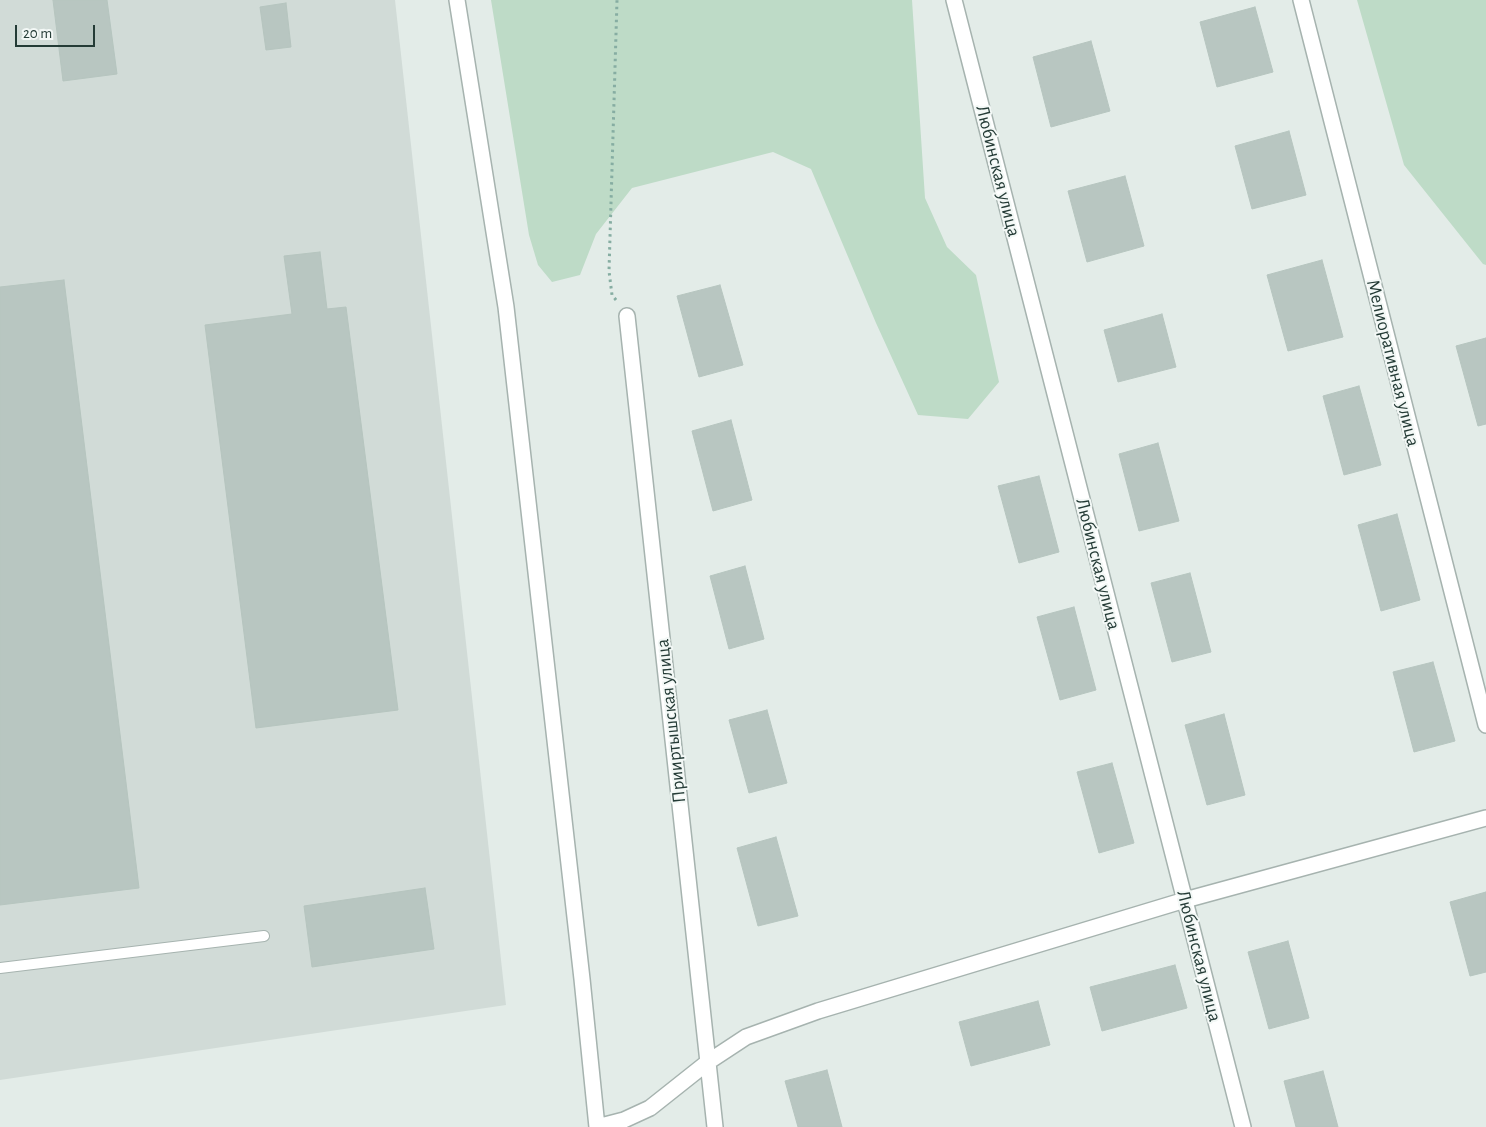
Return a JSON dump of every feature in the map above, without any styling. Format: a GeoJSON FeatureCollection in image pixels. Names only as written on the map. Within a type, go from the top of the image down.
{"type":"FeatureCollection","features":[{"type":"Feature","properties":{"kind":"street"},"geometry":{"type":"LineString","coordinates":[[457,0],[506,307],[597,1127],[624,1120],[650,1108],[708,1062],[746,1037],[818,1011],[1184,900],[1486,818]]}},
{"type":"Feature","properties":{"kind":"street","name":"Любинская улица"},"geometry":{"type":"LineString","coordinates":[[954,0],[1243,1127]]}},
{"type":"Feature","properties":{"kind":"street","name":"Мелиоративная улица"},"geometry":{"type":"LineString","coordinates":[[1300,0],[1486,725]]}},
{"type":"Feature","properties":{"kind":"street","name":"Прииртышская улица"},"geometry":{"type":"LineString","coordinates":[[627,316],[716,1127]]}},
{"type":"Feature","properties":{"kind":"lane"},"geometry":{"type":"LineString","coordinates":[[0,968],[264,936]]}},
{"type":"Feature","properties":{"kind":"path"},"geometry":{"type":"LineString","coordinates":[[617,0],[609,271],[612,295],[627,316]]}},
{"type":"Feature","properties":{"kind":"shaded area"},"geometry":{"type":"Polygon","coordinates":[[[0,0],[395,0],[506,1005],[0,1080],[0,0]]]}},
{"type":"Feature","properties":{"kind":"green space"},"geometry":{"type":"Polygon","coordinates":[[[491,0],[912,0],[925,198],[947,247],[976,275],[999,382],[968,419],[918,415],[876,323],[811,169],[773,152],[632,188],[596,234],[580,275],[552,282],[538,265],[529,235],[491,0]]]}},
{"type":"Feature","properties":{"kind":"green space"},"geometry":{"type":"Polygon","coordinates":[[[1357,0],[1486,0],[1486,265],[1483,264],[1404,165],[1357,0]]]}},
{"type":"Feature","properties":{"kind":"building"},"geometry":{"type":"Polygon","coordinates":[[[53,0],[107,0],[117,74],[63,81],[53,0]]]}},
{"type":"Feature","properties":{"kind":"building"},"geometry":{"type":"Polygon","coordinates":[[[286,3],[291,47],[266,50],[260,7],[286,3]]]}},
{"type":"Feature","properties":{"kind":"building"},"geometry":{"type":"Polygon","coordinates":[[[1255,7],[1273,72],[1217,87],[1200,22],[1255,7]]]}},
{"type":"Feature","properties":{"kind":"building"},"geometry":{"type":"Polygon","coordinates":[[[1091,41],[1110,111],[1051,127],[1033,57],[1091,41]]]}},
{"type":"Feature","properties":{"kind":"building"},"geometry":{"type":"Polygon","coordinates":[[[1289,131],[1306,195],[1252,209],[1235,146],[1289,131]]]}},
{"type":"Feature","properties":{"kind":"building"},"geometry":{"type":"Polygon","coordinates":[[[1125,176],[1144,246],[1087,262],[1068,191],[1125,176]]]}},
{"type":"Feature","properties":{"kind":"building"},"geometry":{"type":"Polygon","coordinates":[[[320,252],[327,309],[346,307],[398,710],[256,728],[205,325],[292,314],[284,256],[320,252]]]}},
{"type":"Feature","properties":{"kind":"building"},"geometry":{"type":"Polygon","coordinates":[[[1322,260],[1343,337],[1288,351],[1267,275],[1322,260]]]}},
{"type":"Feature","properties":{"kind":"building"},"geometry":{"type":"Polygon","coordinates":[[[64,280],[139,888],[0,905],[0,287],[64,280]]]}},
{"type":"Feature","properties":{"kind":"building"},"geometry":{"type":"Polygon","coordinates":[[[720,285],[743,365],[699,377],[677,296],[720,285]]]}},
{"type":"Feature","properties":{"kind":"building"},"geometry":{"type":"Polygon","coordinates":[[[1162,314],[1176,367],[1118,382],[1104,330],[1162,314]]]}},
{"type":"Feature","properties":{"kind":"building"},"geometry":{"type":"Polygon","coordinates":[[[1486,338],[1486,424],[1478,426],[1456,346],[1486,338]]]}},
{"type":"Feature","properties":{"kind":"building"},"geometry":{"type":"Polygon","coordinates":[[[1359,386],[1381,465],[1344,475],[1323,396],[1359,386]]]}},
{"type":"Feature","properties":{"kind":"building"},"geometry":{"type":"Polygon","coordinates":[[[731,420],[752,500],[713,511],[692,431],[731,420]]]}},
{"type":"Feature","properties":{"kind":"building"},"geometry":{"type":"Polygon","coordinates":[[[1158,443],[1179,521],[1139,531],[1119,454],[1158,443]]]}},
{"type":"Feature","properties":{"kind":"building"},"geometry":{"type":"Polygon","coordinates":[[[1039,476],[1059,552],[1019,563],[998,486],[1039,476]]]}},
{"type":"Feature","properties":{"kind":"building"},"geometry":{"type":"Polygon","coordinates":[[[1397,514],[1420,600],[1381,611],[1358,525],[1397,514]]]}},
{"type":"Feature","properties":{"kind":"building"},"geometry":{"type":"Polygon","coordinates":[[[745,566],[764,639],[729,649],[710,576],[745,566]]]}},
{"type":"Feature","properties":{"kind":"building"},"geometry":{"type":"Polygon","coordinates":[[[1190,573],[1211,652],[1172,662],[1151,583],[1190,573]]]}},
{"type":"Feature","properties":{"kind":"building"},"geometry":{"type":"Polygon","coordinates":[[[1074,607],[1096,690],[1060,700],[1037,617],[1074,607]]]}},
{"type":"Feature","properties":{"kind":"building"},"geometry":{"type":"Polygon","coordinates":[[[1433,662],[1455,741],[1414,752],[1393,672],[1433,662]]]}},
{"type":"Feature","properties":{"kind":"building"},"geometry":{"type":"Polygon","coordinates":[[[767,710],[787,783],[749,793],[729,720],[767,710]]]}},
{"type":"Feature","properties":{"kind":"building"},"geometry":{"type":"Polygon","coordinates":[[[1224,714],[1245,795],[1207,805],[1185,725],[1224,714]]]}},
{"type":"Feature","properties":{"kind":"building"},"geometry":{"type":"Polygon","coordinates":[[[1112,763],[1134,843],[1099,853],[1077,772],[1112,763]]]}},
{"type":"Feature","properties":{"kind":"building"},"geometry":{"type":"Polygon","coordinates":[[[776,837],[798,916],[758,926],[737,848],[776,837]]]}},
{"type":"Feature","properties":{"kind":"building"},"geometry":{"type":"Polygon","coordinates":[[[425,888],[434,949],[312,967],[304,906],[425,888]]]}},
{"type":"Feature","properties":{"kind":"building"},"geometry":{"type":"Polygon","coordinates":[[[1486,892],[1486,972],[1470,976],[1450,902],[1486,892]]]}},
{"type":"Feature","properties":{"kind":"building"},"geometry":{"type":"Polygon","coordinates":[[[1288,941],[1309,1018],[1269,1029],[1248,952],[1288,941]]]}},
{"type":"Feature","properties":{"kind":"building"},"geometry":{"type":"Polygon","coordinates":[[[1175,965],[1187,1008],[1102,1031],[1090,987],[1175,965]]]}},
{"type":"Feature","properties":{"kind":"building"},"geometry":{"type":"Polygon","coordinates":[[[1038,1001],[1050,1045],[971,1066],[959,1022],[1038,1001]]]}},
{"type":"Feature","properties":{"kind":"building"},"geometry":{"type":"Polygon","coordinates":[[[827,1070],[842,1127],[798,1127],[785,1081],[827,1070]]]}},
{"type":"Feature","properties":{"kind":"building"},"geometry":{"type":"Polygon","coordinates":[[[1323,1071],[1338,1127],[1296,1127],[1284,1081],[1323,1071]]]}}]}
